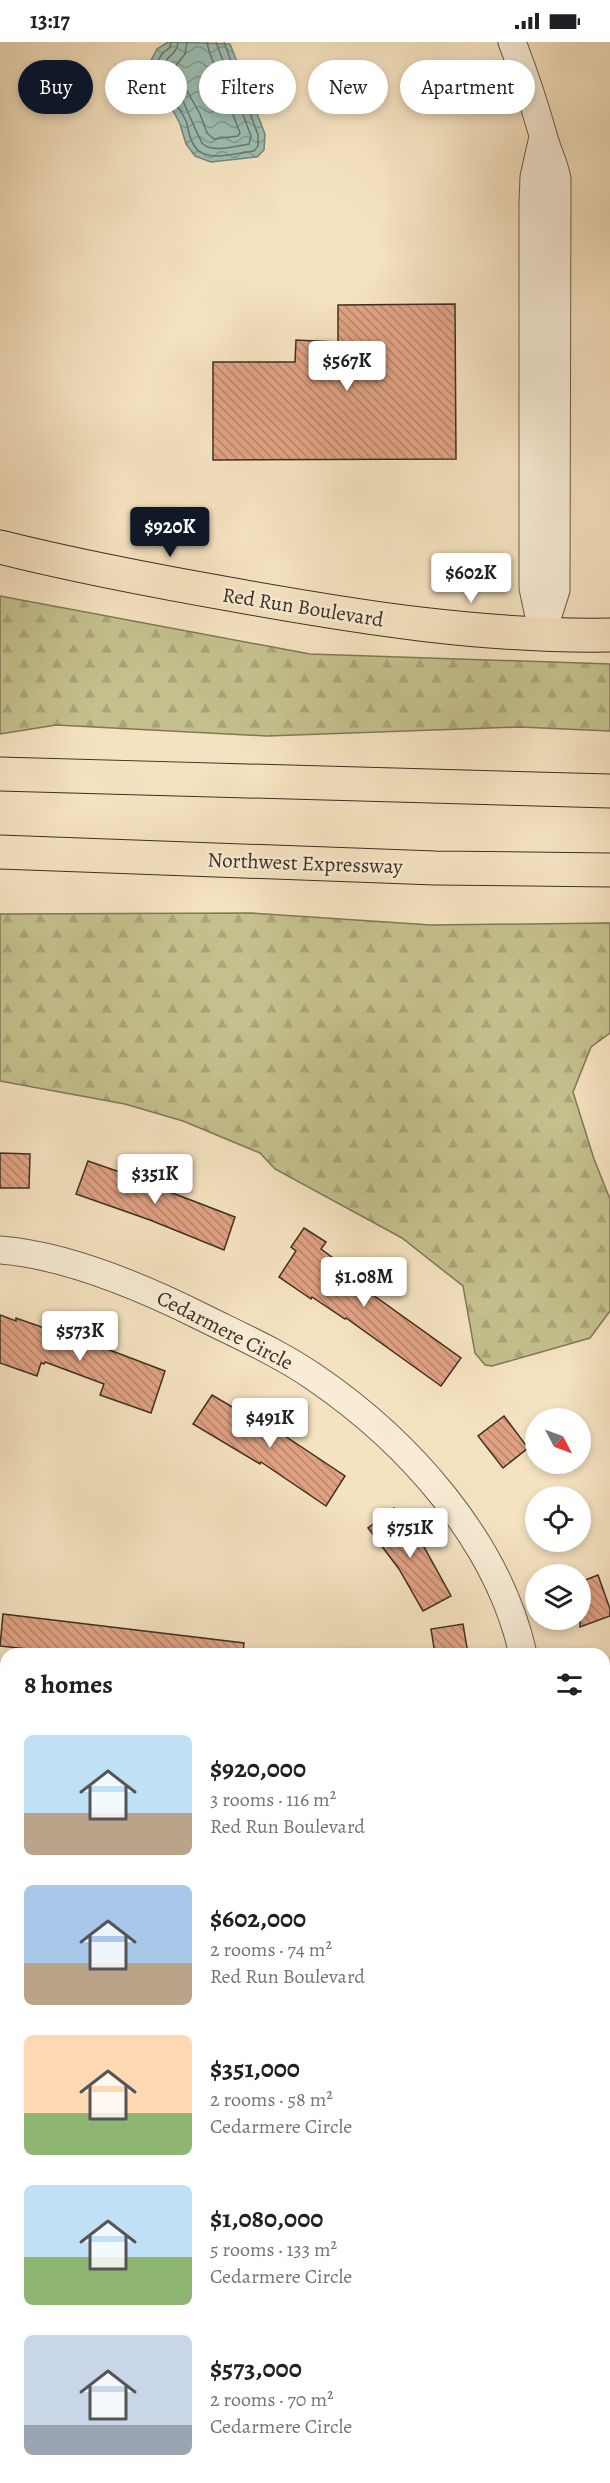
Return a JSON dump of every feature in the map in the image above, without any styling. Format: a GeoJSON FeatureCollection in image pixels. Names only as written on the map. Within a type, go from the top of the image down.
{"type":"FeatureCollection","features":[{"type":"Feature","properties":{"kind":"main road","name":"Red Run Boulevard"},"geometry":{"type":"LineString","coordinates":[[0,547],[176,585],[402,623],[492,632],[610,635]]}},
{"type":"Feature","properties":{"kind":"main road"},"geometry":{"type":"LineString","coordinates":[[0,774],[610,791]]}},
{"type":"Feature","properties":{"kind":"main road","name":"Northwest Expressway"},"geometry":{"type":"LineString","coordinates":[[0,852],[435,868],[610,870]]}},
{"type":"Feature","properties":{"kind":"street"},"geometry":{"type":"LineString","coordinates":[[512,42],[529,84],[543,137],[553,158],[557,191],[556,590],[542,634]]}},
{"type":"Feature","properties":{"kind":"street","name":"Cedarmere Circle"},"geometry":{"type":"LineString","coordinates":[[0,1250],[72,1266],[118,1280],[167,1299],[262,1347],[313,1376],[355,1407],[394,1440],[433,1483],[462,1522],[502,1594],[521,1648]]}},
{"type":"Feature","properties":{"kind":"green space"},"geometry":{"type":"Polygon","coordinates":[[[0,596],[310,654],[610,664],[610,731],[520,727],[267,736],[56,725],[0,734],[0,596]]]}},
{"type":"Feature","properties":{"kind":"green space"},"geometry":{"type":"Polygon","coordinates":[[[252,913],[431,925],[610,923],[610,1033],[591,1047],[573,1092],[594,1159],[610,1199],[610,1311],[590,1338],[492,1366],[485,1365],[475,1353],[463,1286],[402,1238],[275,1169],[260,1153],[183,1121],[125,1104],[0,1081],[0,914],[252,913]]]}},
{"type":"Feature","properties":{"kind":"water"},"geometry":{"type":"Polygon","coordinates":[[[168,42],[230,44],[236,60],[199,60],[199,114],[257,114],[265,134],[264,150],[257,157],[211,162],[195,156],[186,144],[175,114],[187,114],[187,60],[151,60],[157,49],[168,42]]]}},
{"type":"Feature","properties":{"kind":"building"},"geometry":{"type":"Polygon","coordinates":[[[455,304],[456,459],[213,460],[213,362],[295,362],[296,340],[338,342],[338,305],[455,304]]]}},
{"type":"Feature","properties":{"kind":"building"},"geometry":{"type":"Polygon","coordinates":[[[0,1153],[30,1154],[29,1188],[0,1188],[0,1153]]]}},
{"type":"Feature","properties":{"kind":"building"},"geometry":{"type":"Polygon","coordinates":[[[88,1161],[163,1187],[162,1189],[235,1217],[224,1250],[150,1220],[76,1194],[88,1161]]]}},
{"type":"Feature","properties":{"kind":"building"},"geometry":{"type":"Polygon","coordinates":[[[304,1228],[326,1242],[321,1249],[344,1266],[342,1270],[349,1275],[348,1277],[461,1358],[441,1386],[346,1318],[312,1297],[311,1299],[279,1277],[296,1251],[291,1247],[304,1228]]]}},
{"type":"Feature","properties":{"kind":"building"},"geometry":{"type":"Polygon","coordinates":[[[0,1315],[53,1331],[54,1329],[165,1371],[151,1413],[100,1395],[104,1384],[45,1362],[41,1363],[37,1376],[0,1363],[0,1315]]]}},
{"type":"Feature","properties":{"kind":"building"},"geometry":{"type":"Polygon","coordinates":[[[212,1395],[278,1434],[279,1432],[345,1476],[326,1506],[261,1462],[260,1464],[193,1424],[212,1395]]]}},
{"type":"Feature","properties":{"kind":"building"},"geometry":{"type":"Polygon","coordinates":[[[504,1416],[525,1444],[525,1450],[503,1468],[478,1436],[504,1416]]]}},
{"type":"Feature","properties":{"kind":"building"},"geometry":{"type":"Polygon","coordinates":[[[394,1508],[424,1547],[451,1596],[423,1611],[399,1569],[368,1528],[394,1508]]]}},
{"type":"Feature","properties":{"kind":"building"},"geometry":{"type":"Polygon","coordinates":[[[598,1575],[610,1609],[610,1616],[591,1623],[591,1578],[598,1575]]]}},
{"type":"Feature","properties":{"kind":"building"},"geometry":{"type":"Polygon","coordinates":[[[3,1614],[244,1643],[244,1648],[18,1648],[0,1646],[3,1614]]]}},
{"type":"Feature","properties":{"kind":"building"},"geometry":{"type":"Polygon","coordinates":[[[463,1624],[467,1648],[434,1648],[431,1629],[463,1624]]]}}]}
